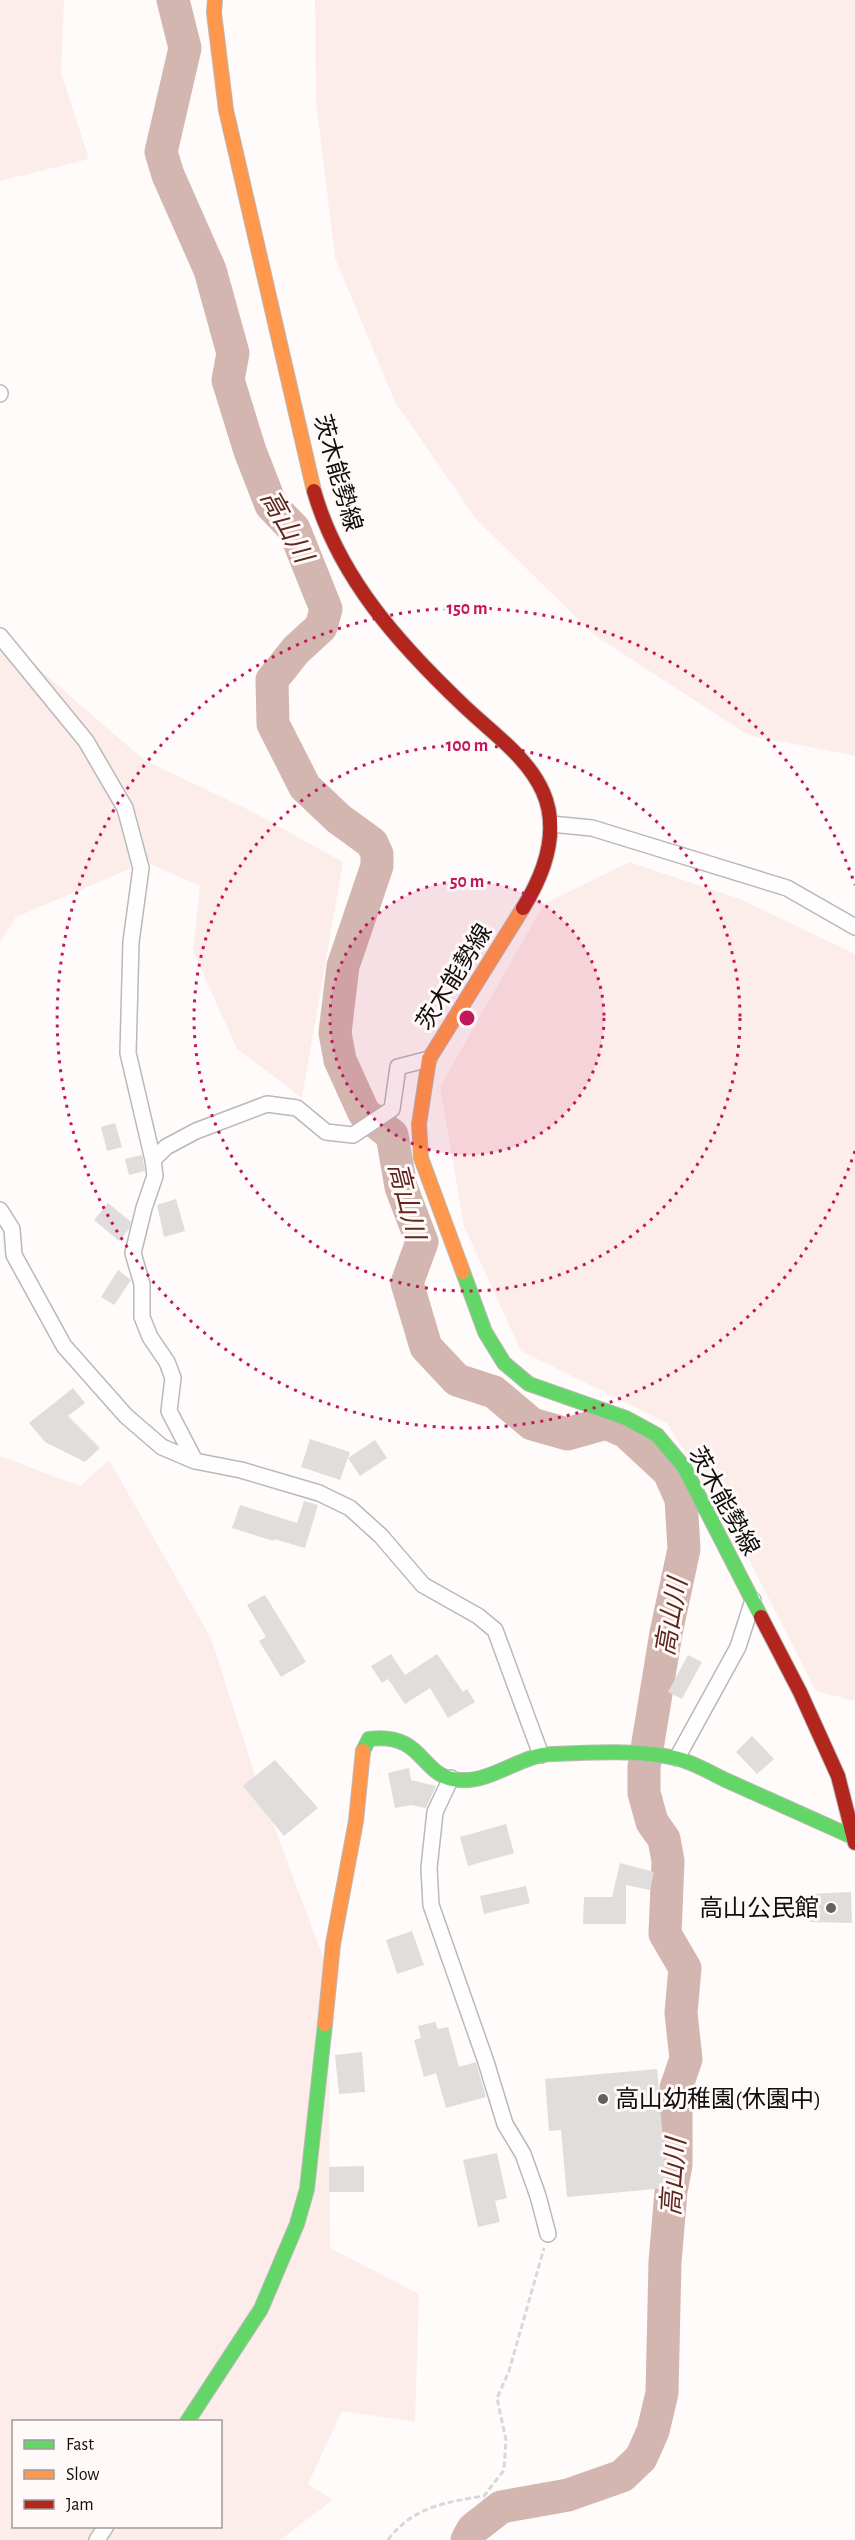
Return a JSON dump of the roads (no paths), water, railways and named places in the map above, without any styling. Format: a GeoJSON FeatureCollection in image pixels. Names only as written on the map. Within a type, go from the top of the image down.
{"type":"FeatureCollection","features":[{"type":"Feature","properties":{"kind":"main road","name":"茨木能勢線"},"geometry":{"type":"LineString","coordinates":[[215,0],[214,13],[226,110],[315,494],[334,545],[356,585],[401,644],[531,769],[544,794],[550,824],[548,850],[537,884],[429,1059],[419,1124],[421,1158],[486,1332],[504,1363],[529,1384],[626,1418],[657,1435],[684,1467],[800,1692],[838,1776],[855,1839]]}},
{"type":"Feature","properties":{"kind":"main road"},"geometry":{"type":"LineString","coordinates":[[188,2420],[261,2309],[297,2224],[307,2189],[333,1944],[356,1821],[362,1754],[369,1739],[385,1735],[401,1739],[441,1775],[459,1780],[487,1774],[540,1755],[649,1753],[677,1758],[855,1839]]}},
{"type":"Feature","properties":{"kind":"street"},"geometry":{"type":"LineString","coordinates":[[0,636],[86,741],[125,808],[141,868],[131,942],[128,1053],[155,1176],[133,1253],[142,1284],[142,1317],[150,1336],[167,1362],[173,1378],[169,1411],[195,1461]]}},
{"type":"Feature","properties":{"kind":"street"},"geometry":{"type":"LineString","coordinates":[[550,824],[592,828],[787,888],[855,927]]}},
{"type":"Feature","properties":{"kind":"street"},"geometry":{"type":"LineString","coordinates":[[153,1160],[166,1147],[196,1131],[267,1104],[297,1108],[326,1132],[353,1136],[392,1109],[398,1067],[429,1059]]}},
{"type":"Feature","properties":{"kind":"street"},"geometry":{"type":"LineString","coordinates":[[0,1210],[12,1229],[14,1255],[64,1346],[126,1416],[144,1432],[162,1447],[195,1461],[241,1470],[319,1493],[350,1508],[381,1536],[423,1585],[478,1616],[495,1630],[540,1755]]}},
{"type":"Feature","properties":{"kind":"street"},"geometry":{"type":"LineString","coordinates":[[677,1758],[738,1647],[753,1600]]}},
{"type":"Feature","properties":{"kind":"street"},"geometry":{"type":"LineString","coordinates":[[451,1778],[435,1812],[429,1868],[431,1905],[486,2062],[505,2124],[527,2165],[548,2234]]}},
{"type":"Feature","properties":{"kind":"waterway","name":"高山川"},"geometry":{"type":"LineString","coordinates":[[173,0],[185,48],[161,152],[168,175],[210,270],[233,353],[228,380],[250,451],[271,505],[294,529],[326,609],[321,627],[296,650],[272,680],[273,724],[305,787],[339,819],[372,843],[377,854],[377,866],[343,966],[335,1033],[340,1060],[364,1113],[392,1135],[401,1187],[422,1242],[407,1283],[426,1347],[457,1380],[494,1392],[532,1424],[567,1434],[606,1423],[626,1432],[669,1472],[681,1499],[684,1549],[666,1633],[644,1767],[644,1793],[652,1822],[664,1839],[668,1861],[665,1934],[685,1968],[681,2013],[686,2059],[676,2088],[676,2165],[671,2191],[665,2262],[662,2393],[653,2431],[641,2458],[622,2476],[568,2495],[501,2507],[473,2529],[467,2540]]}},
{"type":"Feature","properties":{"kind":"place","name":"高山公民館"},"geometry":{"type":"Point","coordinates":[831,1908]}},
{"type":"Feature","properties":{"kind":"place","name":"高山幼稚園(休園中)"},"geometry":{"type":"Point","coordinates":[603,2099]}}]}
